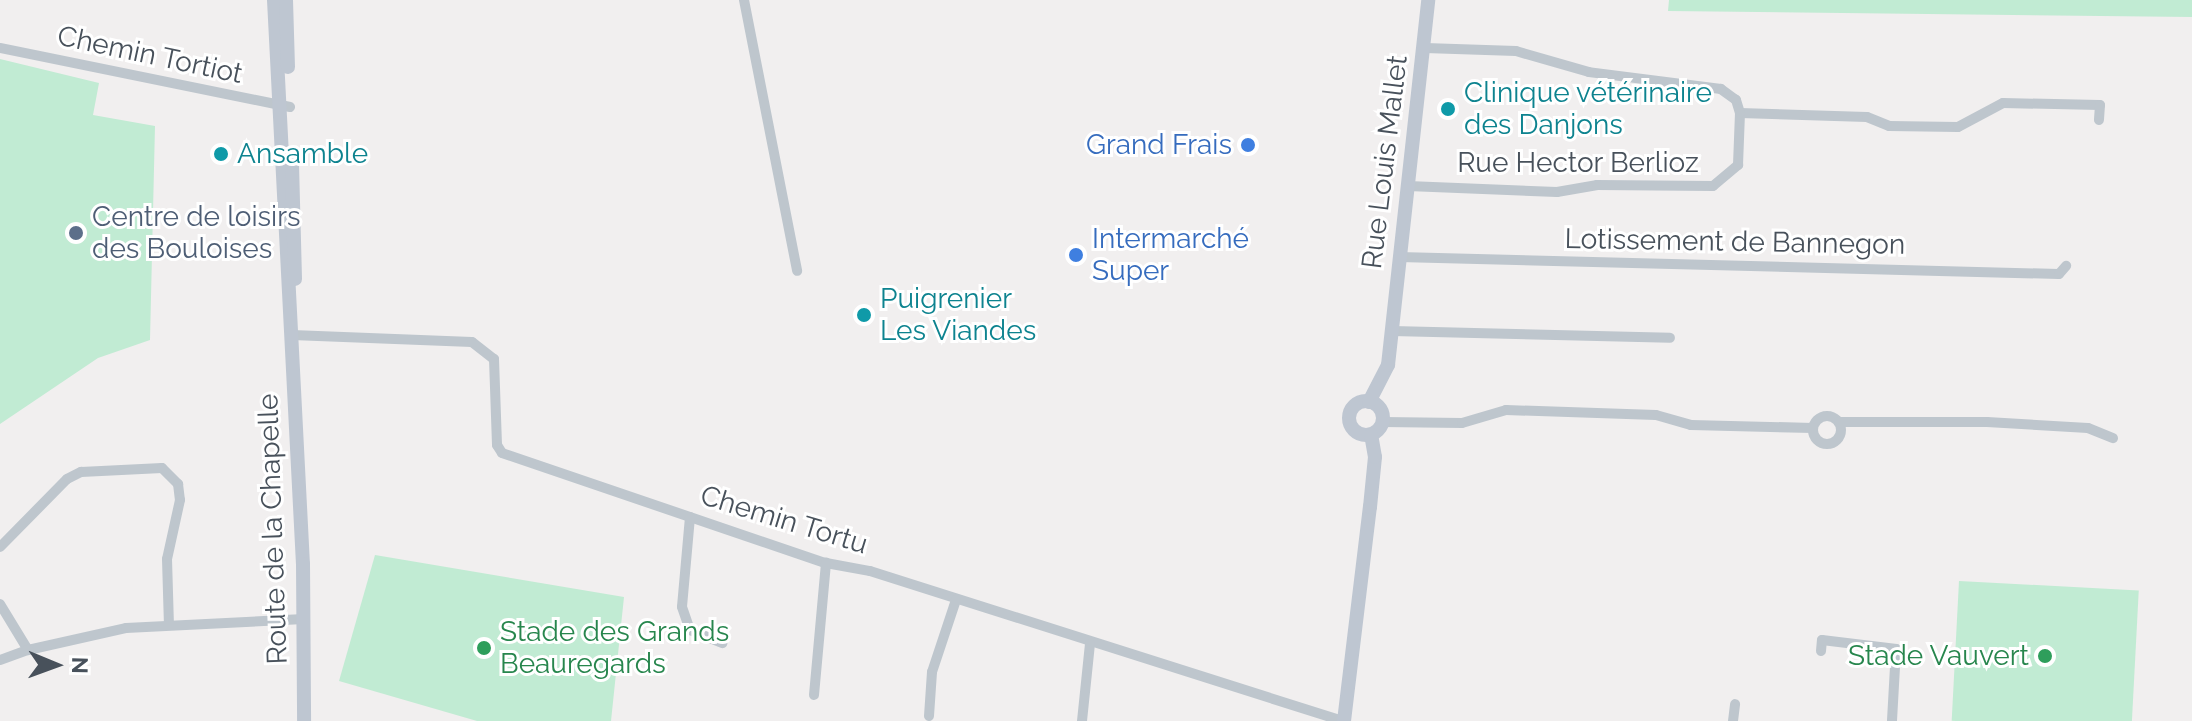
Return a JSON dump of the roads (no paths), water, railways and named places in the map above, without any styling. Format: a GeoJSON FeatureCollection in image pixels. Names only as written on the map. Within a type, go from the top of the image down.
{"type":"FeatureCollection","features":[{"type":"Feature","properties":{"kind":"main road","name":"Route de la Chapelle"},"geometry":{"type":"LineString","coordinates":[[274,0],[286,107]]}},
{"type":"Feature","properties":{"kind":"main road","name":"Route de la Chapelle"},"geometry":{"type":"LineString","coordinates":[[286,0],[286,107],[304,619],[304,721]]}},
{"type":"Feature","properties":{"kind":"main road","name":"Rue Louis Mallet"},"geometry":{"type":"LineString","coordinates":[[1371,435],[1357,433],[1350,421],[1353,408],[1369,402],[1388,365],[1428,0]]}},
{"type":"Feature","properties":{"kind":"main road"},"geometry":{"type":"LineString","coordinates":[[1344,721],[1375,457],[1371,435],[1383,422],[1380,409],[1369,402]]}},
{"type":"Feature","properties":{"kind":"street"},"geometry":{"type":"LineString","coordinates":[[744,0],[797,271]]}},
{"type":"Feature","properties":{"kind":"street","name":"Chemin Tortiot"},"geometry":{"type":"LineString","coordinates":[[0,48],[286,107]]}},
{"type":"Feature","properties":{"kind":"street"},"geometry":{"type":"LineString","coordinates":[[1425,48],[1516,51],[1572,69],[1721,89],[1736,100],[1740,113],[1867,117],[1889,126],[1958,127],[2003,103],[2100,105],[2099,120]]}},
{"type":"Feature","properties":{"kind":"street","name":"Rue Hector Berlioz"},"geometry":{"type":"LineString","coordinates":[[1408,186],[1557,192],[1597,185],[1713,186],[1738,165],[1740,113]]}},
{"type":"Feature","properties":{"kind":"street","name":"Lotissement de Bannegon"},"geometry":{"type":"LineString","coordinates":[[1399,257],[2059,274],[2066,266]]}},
{"type":"Feature","properties":{"kind":"street"},"geometry":{"type":"LineString","coordinates":[[1392,331],[1670,338]]}},
{"type":"Feature","properties":{"kind":"street","name":"Chemin Tortu"},"geometry":{"type":"LineString","coordinates":[[292,335],[423,337],[485,347],[494,359],[497,445],[502,453],[826,563],[870,571],[1090,644],[1344,721]]}},
{"type":"Feature","properties":{"kind":"street"},"geometry":{"type":"LineString","coordinates":[[1383,422],[1462,423],[1506,410],[1656,415],[1691,425],[1813,428],[1823,417],[1839,422],[1987,422],[2088,428],[2113,438]]}},
{"type":"Feature","properties":{"kind":"street"},"geometry":{"type":"LineString","coordinates":[[1813,428],[1820,443],[1833,444],[1841,433],[1839,422]]}},
{"type":"Feature","properties":{"kind":"street"},"geometry":{"type":"LineString","coordinates":[[0,547],[67,479],[81,472],[162,468],[178,484],[180,500],[167,559],[169,625]]}},
{"type":"Feature","properties":{"kind":"street"},"geometry":{"type":"LineString","coordinates":[[690,517],[682,607],[690,630],[723,643]]}},
{"type":"Feature","properties":{"kind":"street"},"geometry":{"type":"LineString","coordinates":[[814,695],[826,563]]}},
{"type":"Feature","properties":{"kind":"street"},"geometry":{"type":"LineString","coordinates":[[929,716],[932,672],[956,600]]}},
{"type":"Feature","properties":{"kind":"street"},"geometry":{"type":"LineString","coordinates":[[0,604],[28,650]]}},
{"type":"Feature","properties":{"kind":"street"},"geometry":{"type":"LineString","coordinates":[[0,660],[89,635],[169,625],[304,619]]}},
{"type":"Feature","properties":{"kind":"street"},"geometry":{"type":"LineString","coordinates":[[1821,651],[1822,640],[1896,649],[1892,721]]}},
{"type":"Feature","properties":{"kind":"street"},"geometry":{"type":"LineString","coordinates":[[1082,721],[1090,644]]}},
{"type":"Feature","properties":{"kind":"street"},"geometry":{"type":"LineString","coordinates":[[1733,721],[1735,704]]}},
{"type":"Feature","properties":{"kind":"place","name":"Clinique vétérinaire des Danjons"},"geometry":{"type":"Point","coordinates":[1448,109]}},
{"type":"Feature","properties":{"kind":"place","name":"Grand Frais"},"geometry":{"type":"Point","coordinates":[1248,145]}},
{"type":"Feature","properties":{"kind":"place","name":"Ansamble"},"geometry":{"type":"Point","coordinates":[221,154]}},
{"type":"Feature","properties":{"kind":"place","name":"Centre de loisirs des Bouloises"},"geometry":{"type":"Point","coordinates":[76,233]}},
{"type":"Feature","properties":{"kind":"place","name":"Intermarché Super"},"geometry":{"type":"Point","coordinates":[1076,255]}},
{"type":"Feature","properties":{"kind":"place","name":"Puigrenier Les Viandes"},"geometry":{"type":"Point","coordinates":[864,315]}},
{"type":"Feature","properties":{"kind":"place","name":"Stade des Grands Beauregards"},"geometry":{"type":"Point","coordinates":[484,648]}},
{"type":"Feature","properties":{"kind":"place","name":"Stade Vauvert"},"geometry":{"type":"Point","coordinates":[2045,656]}}]}
